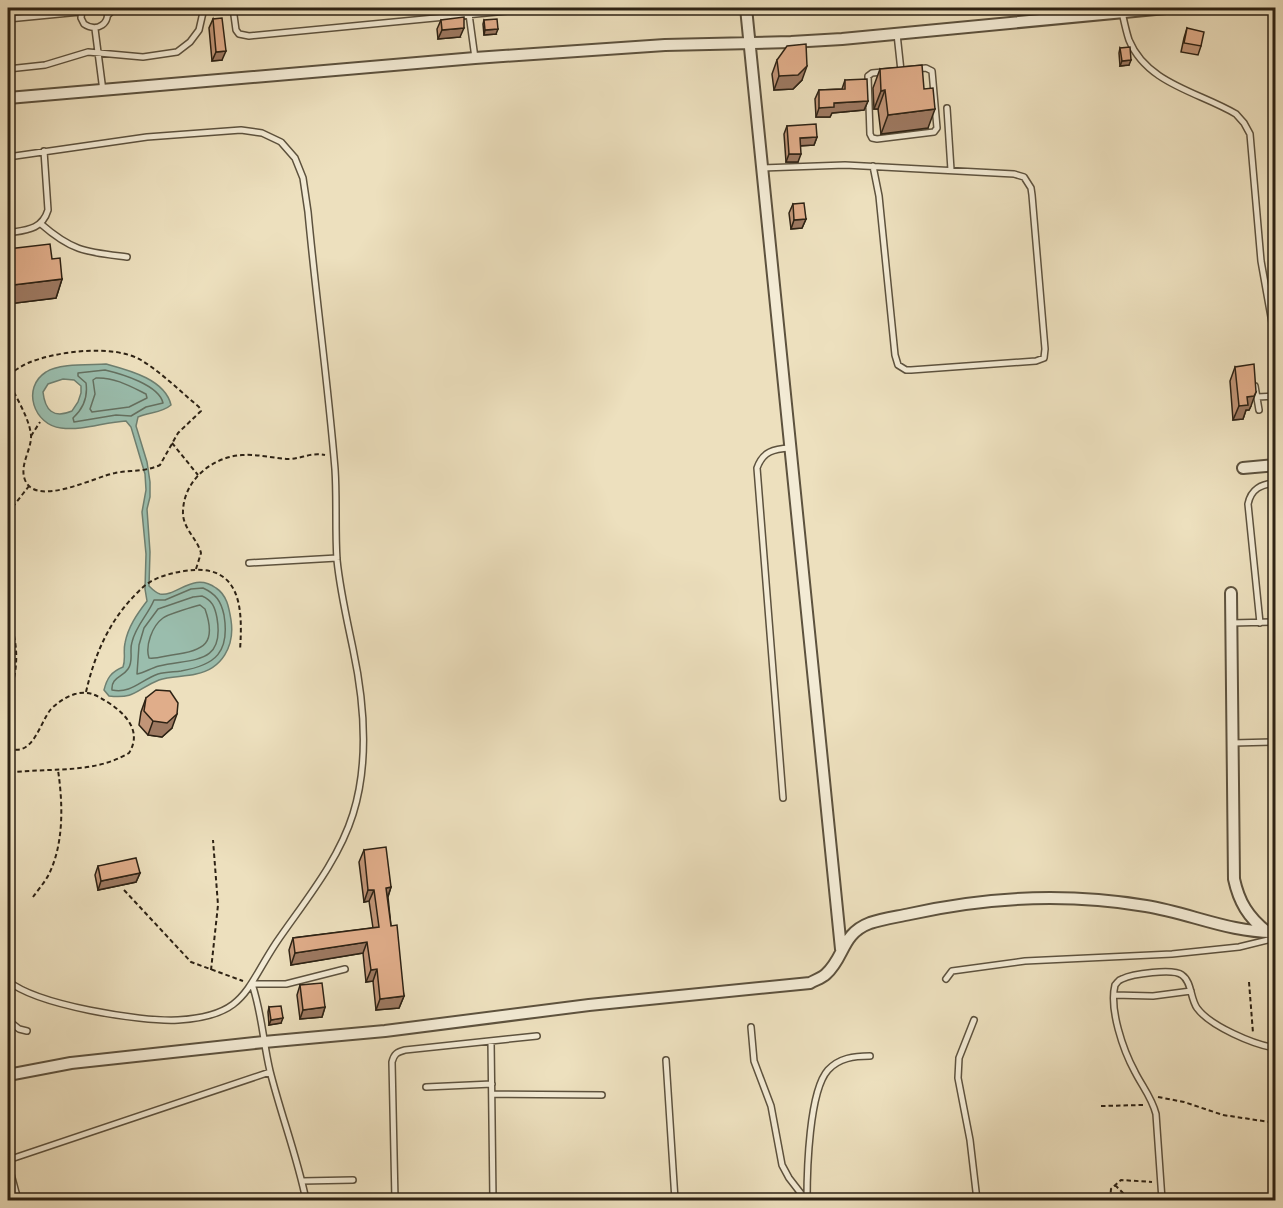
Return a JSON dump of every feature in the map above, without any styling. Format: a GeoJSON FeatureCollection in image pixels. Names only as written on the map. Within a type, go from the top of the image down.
{"type":"FeatureCollection","features":[{"type":"Feature","properties":{"kind":"street"},"geometry":{"type":"LineString","coordinates":[[746,8],[841,949]]}},
{"type":"Feature","properties":{"kind":"street"},"geometry":{"type":"LineString","coordinates":[[8,98],[474,58],[655,46],[842,39],[1166,8]]}},
{"type":"Feature","properties":{"kind":"street"},"geometry":{"type":"LineString","coordinates":[[1244,468],[1275,465]]}},
{"type":"Feature","properties":{"kind":"street"},"geometry":{"type":"LineString","coordinates":[[1231,593],[1234,879],[1244,909],[1254,922],[1273,934]]}},
{"type":"Feature","properties":{"kind":"street"},"geometry":{"type":"LineString","coordinates":[[8,1075],[71,1063],[385,1031],[589,1005],[810,983],[826,974],[837,961],[848,938],[869,923],[926,910],[1014,899],[1081,900],[1147,906],[1241,930],[1273,934]]}},
{"type":"Feature","properties":{"kind":"lane"},"geometry":{"type":"LineString","coordinates":[[106,8],[108,15]]}},
{"type":"Feature","properties":{"kind":"lane"},"geometry":{"type":"LineString","coordinates":[[8,19],[81,10],[84,24],[95,28],[104,24],[108,15],[115,8]]}},
{"type":"Feature","properties":{"kind":"lane"},"geometry":{"type":"LineString","coordinates":[[8,69],[45,64],[88,52],[143,57],[177,52],[190,42],[199,30],[204,8]]}},
{"type":"Feature","properties":{"kind":"lane"},"geometry":{"type":"LineString","coordinates":[[233,8],[236,30],[244,36],[538,8]]}},
{"type":"Feature","properties":{"kind":"lane"},"geometry":{"type":"LineString","coordinates":[[1122,11],[1129,40],[1138,57],[1150,71],[1236,114],[1250,134],[1261,261],[1275,345]]}},
{"type":"Feature","properties":{"kind":"lane"},"geometry":{"type":"LineString","coordinates":[[469,14],[474,58]]}},
{"type":"Feature","properties":{"kind":"lane"},"geometry":{"type":"LineString","coordinates":[[95,28],[102,91]]}},
{"type":"Feature","properties":{"kind":"lane"},"geometry":{"type":"LineString","coordinates":[[897,33],[901,71]]}},
{"type":"Feature","properties":{"kind":"lane"},"geometry":{"type":"LineString","coordinates":[[928,68],[932,71],[936,130],[932,133],[875,139],[870,134],[868,76],[872,73],[901,71],[928,68]]}},
{"type":"Feature","properties":{"kind":"lane"},"geometry":{"type":"LineString","coordinates":[[947,108],[951,170]]}},
{"type":"Feature","properties":{"kind":"lane"},"geometry":{"type":"LineString","coordinates":[[8,157],[147,137],[241,130],[262,132],[281,142],[295,158],[303,178],[308,212],[334,457],[337,558],[359,689],[362,727],[362,771],[353,814],[336,854],[241,999],[205,1017],[167,1020],[123,1016],[45,999],[8,984]]}},
{"type":"Feature","properties":{"kind":"lane"},"geometry":{"type":"LineString","coordinates":[[8,233],[26,230],[41,224],[48,210],[44,152]]}},
{"type":"Feature","properties":{"kind":"lane"},"geometry":{"type":"LineString","coordinates":[[762,168],[824,165],[873,166],[1014,174],[1024,177],[1031,188],[1045,354],[1041,360],[911,370],[898,366],[879,196],[873,166]]}},
{"type":"Feature","properties":{"kind":"lane"},"geometry":{"type":"LineString","coordinates":[[41,224],[57,238],[76,249],[127,257]]}},
{"type":"Feature","properties":{"kind":"lane"},"geometry":{"type":"LineString","coordinates":[[1254,377],[1258,410]]}},
{"type":"Feature","properties":{"kind":"lane"},"geometry":{"type":"LineString","coordinates":[[1257,397],[1275,396]]}},
{"type":"Feature","properties":{"kind":"lane"},"geometry":{"type":"LineString","coordinates":[[783,798],[757,468],[765,454],[771,450],[790,448]]}},
{"type":"Feature","properties":{"kind":"lane"},"geometry":{"type":"LineString","coordinates":[[1260,623],[1248,504],[1252,492],[1257,487],[1275,483]]}},
{"type":"Feature","properties":{"kind":"lane"},"geometry":{"type":"LineString","coordinates":[[249,563],[337,558]]}},
{"type":"Feature","properties":{"kind":"lane"},"geometry":{"type":"LineString","coordinates":[[1231,623],[1275,622]]}},
{"type":"Feature","properties":{"kind":"lane"},"geometry":{"type":"LineString","coordinates":[[1233,743],[1275,742]]}},
{"type":"Feature","properties":{"kind":"lane"},"geometry":{"type":"LineString","coordinates":[[946,979],[952,970],[992,965],[1058,958],[1161,955],[1239,947],[1273,934]]}},
{"type":"Feature","properties":{"kind":"lane"},"geometry":{"type":"LineString","coordinates":[[252,984],[286,984],[345,969]]}},
{"type":"Feature","properties":{"kind":"lane"},"geometry":{"type":"LineString","coordinates":[[1162,1200],[1154,1105],[1126,1054],[1120,1034],[1114,995],[1115,985],[1123,978],[1167,971],[1179,973],[1184,977],[1191,991],[1197,1009],[1205,1016],[1254,1042],[1275,1048]]}},
{"type":"Feature","properties":{"kind":"lane"},"geometry":{"type":"LineString","coordinates":[[252,984],[261,1013],[270,1072],[306,1200]]}},
{"type":"Feature","properties":{"kind":"lane"},"geometry":{"type":"LineString","coordinates":[[1114,995],[1153,996],[1191,991]]}},
{"type":"Feature","properties":{"kind":"lane"},"geometry":{"type":"LineString","coordinates":[[8,1020],[19,1029],[27,1031]]}},
{"type":"Feature","properties":{"kind":"lane"},"geometry":{"type":"LineString","coordinates":[[974,1020],[959,1058],[958,1078],[970,1140],[977,1200]]}},
{"type":"Feature","properties":{"kind":"lane"},"geometry":{"type":"LineString","coordinates":[[752,1027],[754,1061],[771,1106],[783,1165],[789,1178],[807,1200]]}},
{"type":"Feature","properties":{"kind":"lane"},"geometry":{"type":"LineString","coordinates":[[395,1200],[392,1062],[398,1051],[537,1036]]}},
{"type":"Feature","properties":{"kind":"lane"},"geometry":{"type":"LineString","coordinates":[[491,1041],[493,1200]]}},
{"type":"Feature","properties":{"kind":"lane"},"geometry":{"type":"LineString","coordinates":[[807,1200],[814,1104],[820,1082],[828,1069],[840,1060],[870,1056]]}},
{"type":"Feature","properties":{"kind":"lane"},"geometry":{"type":"LineString","coordinates":[[666,1060],[675,1200]]}},
{"type":"Feature","properties":{"kind":"lane"},"geometry":{"type":"LineString","coordinates":[[18,1200],[8,1162],[270,1072]]}},
{"type":"Feature","properties":{"kind":"lane"},"geometry":{"type":"LineString","coordinates":[[426,1087],[492,1084]]}},
{"type":"Feature","properties":{"kind":"lane"},"geometry":{"type":"LineString","coordinates":[[492,1094],[602,1095]]}},
{"type":"Feature","properties":{"kind":"lane"},"geometry":{"type":"LineString","coordinates":[[302,1181],[352,1180]]}},
{"type":"Feature","properties":{"kind":"path"},"geometry":{"type":"LineString","coordinates":[[8,374],[26,364],[47,357],[92,350],[111,351],[140,360],[175,385],[200,409],[200,413],[178,433],[163,462],[154,468],[115,472],[69,489],[43,490],[30,486],[25,481],[24,474],[31,436],[40,422]]}},
{"type":"Feature","properties":{"kind":"path"},"geometry":{"type":"LineString","coordinates":[[8,380],[27,421],[31,436]]}},
{"type":"Feature","properties":{"kind":"path"},"geometry":{"type":"LineString","coordinates":[[172,443],[198,475]]}},
{"type":"Feature","properties":{"kind":"path"},"geometry":{"type":"LineString","coordinates":[[196,569],[201,553],[186,528],[183,512],[185,498],[198,475],[211,465],[233,456],[291,459],[315,454],[334,457]]}},
{"type":"Feature","properties":{"kind":"path"},"geometry":{"type":"LineString","coordinates":[[8,513],[30,486]]}},
{"type":"Feature","properties":{"kind":"path"},"geometry":{"type":"LineString","coordinates":[[86,692],[100,647],[111,626],[140,590],[166,574],[196,569],[216,572],[224,576],[232,585],[239,602],[242,619],[240,650]]}},
{"type":"Feature","properties":{"kind":"path"},"geometry":{"type":"LineString","coordinates":[[8,614],[18,656],[8,700]]}},
{"type":"Feature","properties":{"kind":"path"},"geometry":{"type":"LineString","coordinates":[[8,748],[22,750],[29,746],[50,710],[65,699],[86,692],[94,694],[124,714],[134,730],[132,748],[129,753],[111,761],[90,767],[58,771],[8,773]]}},
{"type":"Feature","properties":{"kind":"path"},"geometry":{"type":"LineString","coordinates":[[33,897],[49,874],[56,855],[62,812],[58,771]]}},
{"type":"Feature","properties":{"kind":"path"},"geometry":{"type":"LineString","coordinates":[[211,970],[218,905],[213,840]]}},
{"type":"Feature","properties":{"kind":"path"},"geometry":{"type":"LineString","coordinates":[[124,890],[186,957],[197,965],[252,984]]}},
{"type":"Feature","properties":{"kind":"path"},"geometry":{"type":"LineString","coordinates":[[1249,982],[1254,1042]]}},
{"type":"Feature","properties":{"kind":"path"},"geometry":{"type":"LineString","coordinates":[[1149,1096],[1184,1102],[1223,1115],[1275,1123]]}},
{"type":"Feature","properties":{"kind":"path"},"geometry":{"type":"LineString","coordinates":[[1101,1106],[1154,1105]]}},
{"type":"Feature","properties":{"kind":"path"},"geometry":{"type":"LineString","coordinates":[[1110,1200],[1111,1189],[1121,1180],[1161,1182]]}},
{"type":"Feature","properties":{"kind":"path"},"geometry":{"type":"LineString","coordinates":[[1115,1185],[1130,1200]]}},
{"type":"Feature","properties":{"kind":"water"},"geometry":{"type":"Polygon","coordinates":[[[106,364],[154,382],[167,396],[171,405],[164,410],[138,417],[136,426],[147,462],[150,482],[147,509],[150,552],[149,586],[154,591],[166,594],[200,582],[216,588],[225,598],[232,630],[225,655],[213,667],[196,674],[159,680],[131,695],[118,697],[109,696],[104,690],[105,686],[113,673],[123,667],[124,646],[128,632],[147,601],[142,512],[146,490],[145,474],[131,427],[126,421],[61,428],[44,420],[34,405],[33,396],[38,379],[52,369],[106,364]],[[63,379],[48,384],[43,392],[46,404],[51,411],[60,414],[72,411],[81,393],[81,386],[74,380],[63,379]]]}},
{"type":"Feature","properties":{"kind":"building"},"geometry":{"type":"Polygon","coordinates":[[[464,17],[464,28],[442,30],[441,20],[464,17]]]}},
{"type":"Feature","properties":{"kind":"building"},"geometry":{"type":"Polygon","coordinates":[[[222,18],[226,51],[216,52],[213,19],[222,18]]]}},
{"type":"Feature","properties":{"kind":"building"},"geometry":{"type":"Polygon","coordinates":[[[497,19],[498,29],[485,30],[484,20],[497,19]]]}},
{"type":"Feature","properties":{"kind":"building"},"geometry":{"type":"Polygon","coordinates":[[[1187,28],[1204,32],[1201,46],[1184,43],[1187,28]]]}},
{"type":"Feature","properties":{"kind":"building"},"geometry":{"type":"Polygon","coordinates":[[[806,44],[807,66],[798,75],[779,76],[777,60],[787,46],[806,44]]]}},
{"type":"Feature","properties":{"kind":"building"},"geometry":{"type":"Polygon","coordinates":[[[1130,47],[1131,60],[1122,61],[1120,48],[1130,47]]]}},
{"type":"Feature","properties":{"kind":"building"},"geometry":{"type":"Polygon","coordinates":[[[922,65],[924,89],[933,88],[935,109],[888,115],[885,90],[881,91],[880,69],[922,65]]]}},
{"type":"Feature","properties":{"kind":"building"},"geometry":{"type":"Polygon","coordinates":[[[867,79],[868,101],[834,103],[834,107],[819,108],[819,90],[845,89],[845,80],[867,79]]]}},
{"type":"Feature","properties":{"kind":"building"},"geometry":{"type":"Polygon","coordinates":[[[816,124],[817,137],[800,138],[801,154],[789,154],[787,126],[816,124]]]}},
{"type":"Feature","properties":{"kind":"building"},"geometry":{"type":"Polygon","coordinates":[[[804,203],[806,219],[794,220],[793,204],[804,203]]]}},
{"type":"Feature","properties":{"kind":"building"},"geometry":{"type":"Polygon","coordinates":[[[50,244],[52,259],[60,258],[62,279],[13,285],[11,268],[8,268],[8,249],[50,244]]]}},
{"type":"Feature","properties":{"kind":"building"},"geometry":{"type":"Polygon","coordinates":[[[1254,364],[1256,392],[1254,396],[1247,397],[1248,405],[1239,406],[1235,367],[1254,364]]]}},
{"type":"Feature","properties":{"kind":"building"},"geometry":{"type":"Polygon","coordinates":[[[156,690],[170,691],[178,703],[177,714],[167,723],[153,721],[144,711],[146,698],[156,690]]]}},
{"type":"Feature","properties":{"kind":"building"},"geometry":{"type":"Polygon","coordinates":[[[386,847],[391,887],[386,888],[391,926],[397,925],[404,996],[380,999],[377,969],[371,970],[367,942],[295,953],[293,938],[379,927],[374,890],[368,890],[364,850],[386,847]]]}},
{"type":"Feature","properties":{"kind":"building"},"geometry":{"type":"Polygon","coordinates":[[[136,858],[140,873],[101,881],[98,866],[136,858]]]}},
{"type":"Feature","properties":{"kind":"building"},"geometry":{"type":"Polygon","coordinates":[[[322,983],[325,1007],[303,1010],[300,985],[322,983]]]}},
{"type":"Feature","properties":{"kind":"building"},"geometry":{"type":"Polygon","coordinates":[[[281,1006],[283,1018],[271,1020],[269,1007],[281,1006]]]}}]}
